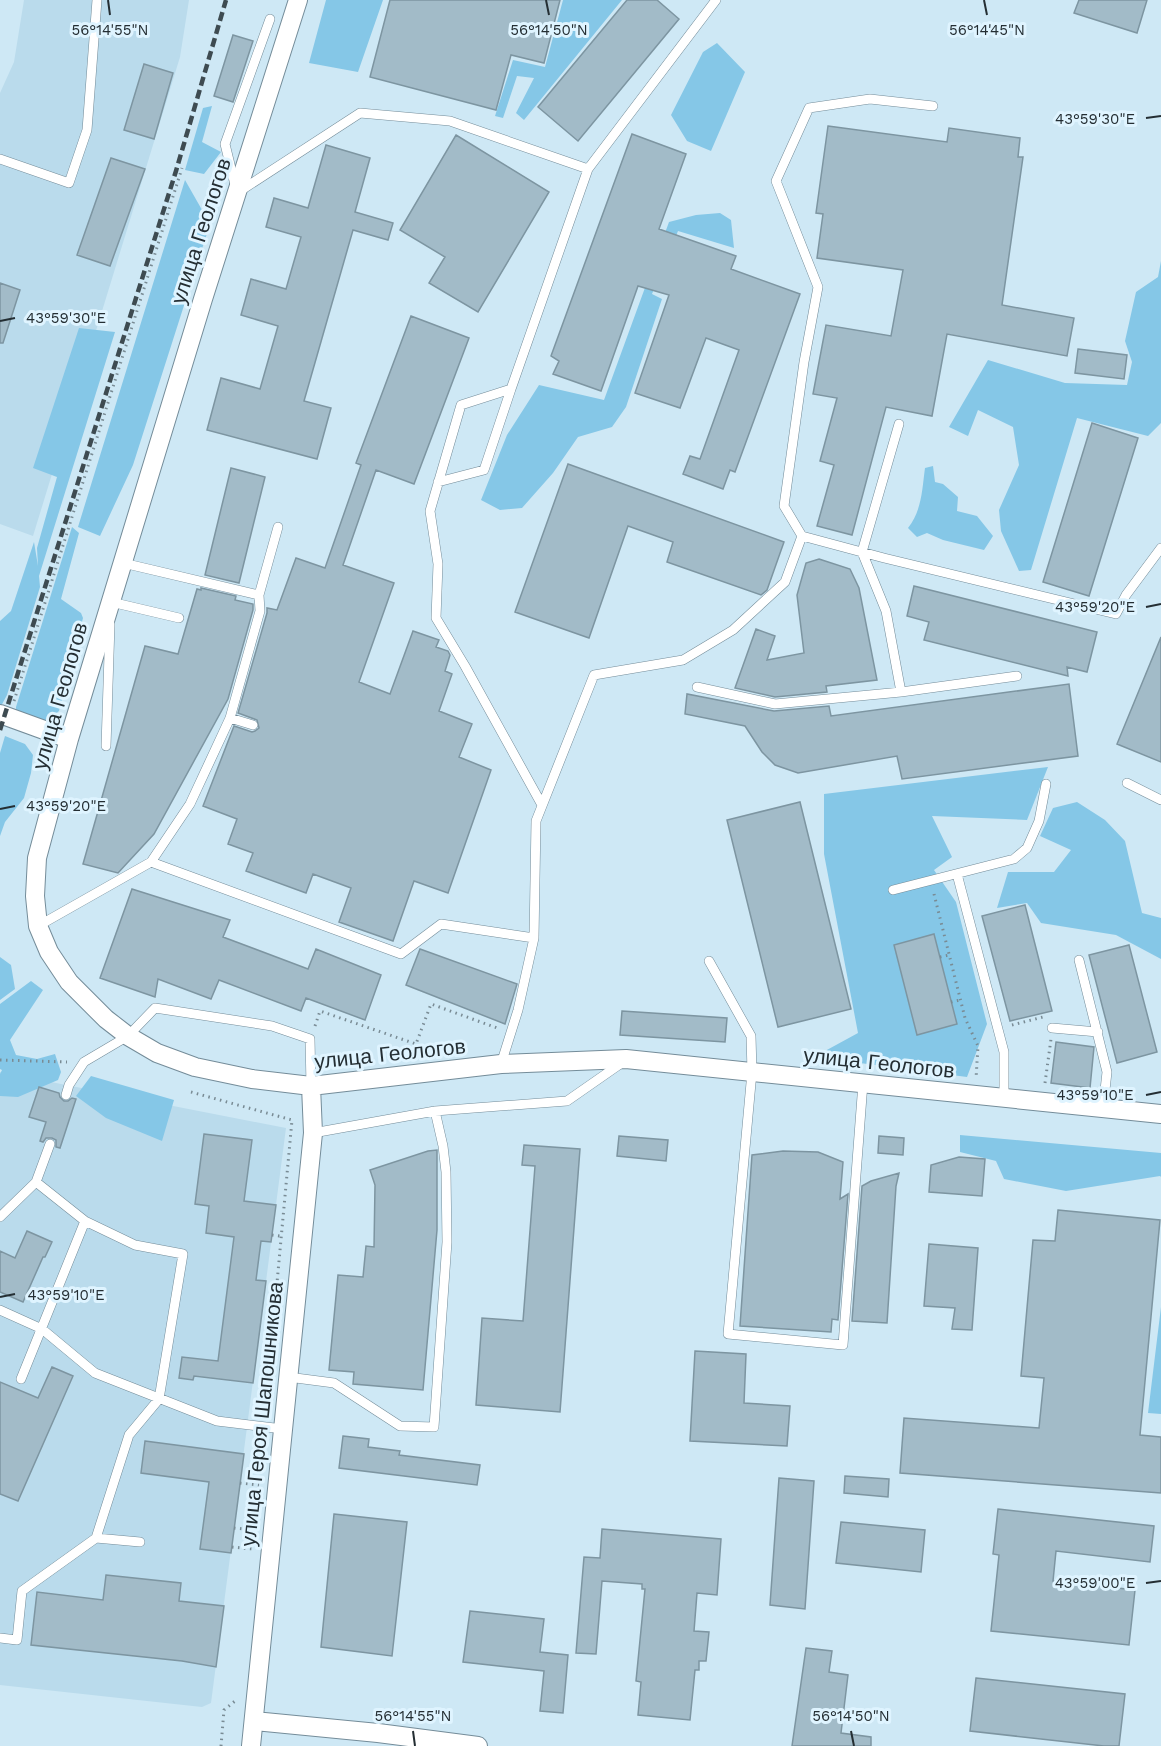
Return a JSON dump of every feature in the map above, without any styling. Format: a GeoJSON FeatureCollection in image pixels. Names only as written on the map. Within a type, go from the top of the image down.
{"type":"FeatureCollection","features":[{"type":"Feature","properties":{"kind":"street","name":"улица Геологов"},"geometry":{"type":"LineString","coordinates":[[298,0],[203,299],[69,740],[37,858],[35,896],[38,926],[49,952],[69,982],[106,1019],[128,1036],[158,1053],[195,1067],[311,1086],[501,1064],[626,1059],[1161,1114]]}},
{"type":"Feature","properties":{"kind":"street"},"geometry":{"type":"LineString","coordinates":[[4,716],[69,740]]}},
{"type":"Feature","properties":{"kind":"street","name":"улица Героя Шапошникова"},"geometry":{"type":"LineString","coordinates":[[250,1746],[313,1133],[311,1086]]}},
{"type":"Feature","properties":{"kind":"street"},"geometry":{"type":"LineString","coordinates":[[254,1721],[378,1733],[478,1746]]}},
{"type":"Feature","properties":{"kind":"lane"},"geometry":{"type":"LineString","coordinates":[[0,159],[69,183],[87,130],[97,0]]}},
{"type":"Feature","properties":{"kind":"lane"},"geometry":{"type":"LineString","coordinates":[[438,482],[484,470],[588,170],[716,0]]}},
{"type":"Feature","properties":{"kind":"lane"},"geometry":{"type":"LineString","coordinates":[[270,19],[225,144],[237,193],[360,113],[450,122],[588,170]]}},
{"type":"Feature","properties":{"kind":"lane"},"geometry":{"type":"LineString","coordinates":[[933,106],[870,99],[808,108],[776,182],[818,286],[804,362],[784,506],[802,536],[1116,614],[1126,595],[1161,548]]}},
{"type":"Feature","properties":{"kind":"lane"},"geometry":{"type":"LineString","coordinates":[[511,389],[461,405],[430,511],[438,564],[436,618],[542,806]]}},
{"type":"Feature","properties":{"kind":"lane"},"geometry":{"type":"LineString","coordinates":[[899,424],[862,552],[886,611],[901,692]]}},
{"type":"Feature","properties":{"kind":"lane"},"geometry":{"type":"LineString","coordinates":[[38,926],[151,862],[190,804],[230,718],[260,611],[259,595],[278,527]]}},
{"type":"Feature","properties":{"kind":"lane"},"geometry":{"type":"LineString","coordinates":[[501,1064],[518,1011],[534,938],[536,821],[594,675],[683,660],[733,630],[785,582],[802,536]]}},
{"type":"Feature","properties":{"kind":"lane"},"geometry":{"type":"LineString","coordinates":[[123,563],[259,595]]}},
{"type":"Feature","properties":{"kind":"lane"},"geometry":{"type":"LineString","coordinates":[[106,746],[111,602],[179,618]]}},
{"type":"Feature","properties":{"kind":"lane"},"geometry":{"type":"LineString","coordinates":[[697,687],[775,705],[901,692],[1017,676]]}},
{"type":"Feature","properties":{"kind":"lane"},"geometry":{"type":"LineString","coordinates":[[230,718],[253,725]]}},
{"type":"Feature","properties":{"kind":"lane"},"geometry":{"type":"LineString","coordinates":[[1127,783],[1161,800]]}},
{"type":"Feature","properties":{"kind":"lane"},"geometry":{"type":"LineString","coordinates":[[893,890],[1014,859],[1027,848],[1039,821],[1046,784]]}},
{"type":"Feature","properties":{"kind":"lane"},"geometry":{"type":"LineString","coordinates":[[151,862],[401,954],[441,924],[534,938]]}},
{"type":"Feature","properties":{"kind":"lane"},"geometry":{"type":"LineString","coordinates":[[957,874],[1004,1052],[1004,1098]]}},
{"type":"Feature","properties":{"kind":"lane"},"geometry":{"type":"LineString","coordinates":[[1079,960],[1107,1072],[1103,1108]]}},
{"type":"Feature","properties":{"kind":"lane"},"geometry":{"type":"LineString","coordinates":[[709,961],[751,1036],[752,1072],[728,1334],[843,1345],[863,1083]]}},
{"type":"Feature","properties":{"kind":"lane"},"geometry":{"type":"LineString","coordinates":[[66,1095],[69,1085],[84,1062],[128,1036],[155,1008],[272,1026],[310,1039],[311,1086]]}},
{"type":"Feature","properties":{"kind":"lane"},"geometry":{"type":"LineString","coordinates":[[1052,1028],[1098,1032]]}},
{"type":"Feature","properties":{"kind":"lane"},"geometry":{"type":"LineString","coordinates":[[313,1133],[435,1111],[567,1101],[626,1059]]}},
{"type":"Feature","properties":{"kind":"lane"},"geometry":{"type":"LineString","coordinates":[[288,1377],[334,1383],[400,1426],[434,1427],[447,1242],[446,1172],[435,1111]]}},
{"type":"Feature","properties":{"kind":"lane"},"geometry":{"type":"LineString","coordinates":[[0,1216],[36,1182],[50,1144]]}},
{"type":"Feature","properties":{"kind":"lane"},"geometry":{"type":"LineString","coordinates":[[0,1638],[17,1640],[22,1591],[96,1538],[129,1436],[159,1399],[183,1254],[135,1245],[86,1221],[36,1182]]}},
{"type":"Feature","properties":{"kind":"lane"},"geometry":{"type":"LineString","coordinates":[[21,1378],[86,1221]]}},
{"type":"Feature","properties":{"kind":"lane"},"geometry":{"type":"LineString","coordinates":[[0,1310],[42,1329],[95,1373],[217,1421],[283,1429]]}},
{"type":"Feature","properties":{"kind":"lane"},"geometry":{"type":"LineString","coordinates":[[96,1538],[140,1542]]}},
{"type":"Feature","properties":{"kind":"path"},"geometry":{"type":"LineString","coordinates":[[4,716],[182,168]]}},
{"type":"Feature","properties":{"kind":"path"},"geometry":{"type":"LineString","coordinates":[[930,880],[965,1018],[978,1046],[975,1082]]}},
{"type":"Feature","properties":{"kind":"path"},"geometry":{"type":"LineString","coordinates":[[940,957],[949,955]]}},
{"type":"Feature","properties":{"kind":"path"},"geometry":{"type":"LineString","coordinates":[[951,1002],[960,1000]]}},
{"type":"Feature","properties":{"kind":"path"},"geometry":{"type":"LineString","coordinates":[[310,1039],[320,1011],[416,1044],[431,1005],[510,1033]]}},
{"type":"Feature","properties":{"kind":"path"},"geometry":{"type":"LineString","coordinates":[[1006,1026],[1046,1016],[1052,1028],[1045,1088]]}},
{"type":"Feature","properties":{"kind":"path"},"geometry":{"type":"LineString","coordinates":[[0,1060],[51,1062]]}},
{"type":"Feature","properties":{"kind":"path"},"geometry":{"type":"LineString","coordinates":[[191,1092],[292,1120],[270,1357]]}},
{"type":"Feature","properties":{"kind":"path"},"geometry":{"type":"LineString","coordinates":[[272,1235],[280,1236]]}},
{"type":"Feature","properties":{"kind":"path"},"geometry":{"type":"LineString","coordinates":[[240,1483],[261,1485]]}},
{"type":"Feature","properties":{"kind":"path"},"geometry":{"type":"LineString","coordinates":[[234,1528],[255,1530]]}},
{"type":"Feature","properties":{"kind":"path"},"geometry":{"type":"LineString","coordinates":[[232,1547],[253,1550]]}},
{"type":"Feature","properties":{"kind":"path"},"geometry":{"type":"LineString","coordinates":[[221,1746],[224,1710],[235,1701]]}},
{"type":"Feature","properties":{"kind":"shaded area"},"geometry":{"type":"Polygon","coordinates":[[[24,0],[189,0],[180,57],[33,536],[0,524],[0,93],[14,62],[24,0]]]}},
{"type":"Feature","properties":{"kind":"shaded area"},"geometry":{"type":"Polygon","coordinates":[[[326,0],[383,0],[358,72],[309,63],[326,0]]]}},
{"type":"Feature","properties":{"kind":"shaded area"},"geometry":{"type":"Polygon","coordinates":[[[563,0],[622,0],[524,120],[516,113],[534,78],[517,76],[503,118],[495,116],[513,60],[545,67],[563,0]]]}},
{"type":"Feature","properties":{"kind":"shaded area"},"geometry":{"type":"Polygon","coordinates":[[[717,43],[745,72],[711,151],[687,141],[671,115],[703,52],[717,43]]]}},
{"type":"Feature","properties":{"kind":"shaded area"},"geometry":{"type":"Polygon","coordinates":[[[212,106],[202,142],[221,152],[204,174],[185,170],[203,108],[212,106]]]}},
{"type":"Feature","properties":{"kind":"shaded area"},"geometry":{"type":"Polygon","coordinates":[[[185,180],[210,224],[133,465],[100,536],[78,527],[185,180]]]}},
{"type":"Feature","properties":{"kind":"shaded area"},"geometry":{"type":"Polygon","coordinates":[[[720,213],[731,220],[734,248],[678,231],[652,294],[662,299],[626,407],[612,427],[578,437],[553,473],[522,508],[500,510],[481,500],[507,435],[539,385],[604,400],[669,222],[696,215],[720,213]]]}},
{"type":"Feature","properties":{"kind":"shaded area"},"geometry":{"type":"Polygon","coordinates":[[[1161,261],[1161,423],[1148,436],[1077,418],[1031,570],[1019,571],[1001,531],[999,510],[1019,465],[1013,427],[978,410],[968,436],[949,427],[988,360],[1065,383],[1127,385],[1132,362],[1125,341],[1136,292],[1158,277],[1161,261]]]}},
{"type":"Feature","properties":{"kind":"shaded area"},"geometry":{"type":"Polygon","coordinates":[[[79,328],[115,332],[39,576],[40,587],[7,695],[0,708],[0,621],[11,611],[34,542],[38,566],[37,548],[57,477],[33,468],[79,328]]]}},
{"type":"Feature","properties":{"kind":"shaded area"},"geometry":{"type":"Polygon","coordinates":[[[933,466],[935,482],[943,484],[958,497],[957,511],[977,516],[993,536],[984,550],[943,540],[927,533],[917,537],[908,528],[919,507],[925,468],[933,466]]]}},
{"type":"Feature","properties":{"kind":"shaded area"},"geometry":{"type":"Polygon","coordinates":[[[72,527],[79,533],[61,599],[81,613],[83,618],[59,711],[45,723],[16,714],[16,707],[72,527]]]}},
{"type":"Feature","properties":{"kind":"shaded area"},"geometry":{"type":"Polygon","coordinates":[[[5,736],[25,744],[33,755],[24,798],[5,822],[0,836],[0,753],[5,736]]]}},
{"type":"Feature","properties":{"kind":"shaded area"},"geometry":{"type":"Polygon","coordinates":[[[1048,767],[1027,820],[932,816],[952,857],[934,870],[956,902],[987,1024],[967,1077],[814,1057],[858,1033],[824,854],[824,794],[1048,767]]]}},
{"type":"Feature","properties":{"kind":"shaded area"},"geometry":{"type":"Polygon","coordinates":[[[1077,802],[1105,820],[1125,841],[1142,913],[1161,918],[1161,959],[1116,935],[1041,923],[1027,903],[997,908],[1008,872],[1054,872],[1071,850],[1040,836],[1053,808],[1077,802]]]}},
{"type":"Feature","properties":{"kind":"shaded area"},"geometry":{"type":"Polygon","coordinates":[[[0,957],[11,965],[15,989],[0,1000],[0,957]]]}},
{"type":"Feature","properties":{"kind":"shaded area"},"geometry":{"type":"Polygon","coordinates":[[[31,981],[43,990],[10,1040],[16,1055],[37,1059],[55,1054],[61,1072],[58,1080],[18,1097],[0,1096],[2,1070],[0,1069],[0,1004],[31,981]]]}},
{"type":"Feature","properties":{"kind":"shaded area"},"geometry":{"type":"Polygon","coordinates":[[[0,1072],[286,1128],[211,1703],[202,1707],[0,1685],[0,1072]]]}},
{"type":"Feature","properties":{"kind":"shaded area"},"geometry":{"type":"Polygon","coordinates":[[[91,1076],[174,1100],[162,1141],[106,1118],[76,1096],[91,1076]]]}},
{"type":"Feature","properties":{"kind":"shaded area"},"geometry":{"type":"Polygon","coordinates":[[[960,1135],[1161,1153],[1161,1177],[1066,1191],[1004,1179],[996,1161],[960,1152],[960,1135]]]}},
{"type":"Feature","properties":{"kind":"shaded area"},"geometry":{"type":"Polygon","coordinates":[[[1161,1307],[1161,1414],[1148,1413],[1161,1307]]]}},
{"type":"Feature","properties":{"kind":"building"},"geometry":{"type":"Polygon","coordinates":[[[390,0],[560,0],[544,63],[511,55],[496,110],[370,77],[390,0]]]}},
{"type":"Feature","properties":{"kind":"building"},"geometry":{"type":"Polygon","coordinates":[[[627,0],[657,0],[679,19],[578,141],[538,107],[627,0]]]}},
{"type":"Feature","properties":{"kind":"building"},"geometry":{"type":"Polygon","coordinates":[[[1079,0],[1147,0],[1137,33],[1074,13],[1079,0]]]}},
{"type":"Feature","properties":{"kind":"building"},"geometry":{"type":"Polygon","coordinates":[[[233,35],[253,41],[233,102],[214,96],[233,35]]]}},
{"type":"Feature","properties":{"kind":"building"},"geometry":{"type":"Polygon","coordinates":[[[144,64],[173,73],[154,139],[124,130],[144,64]]]}},
{"type":"Feature","properties":{"kind":"building"},"geometry":{"type":"Polygon","coordinates":[[[828,126],[947,142],[949,128],[1020,138],[1018,157],[1023,157],[1002,305],[1074,318],[1067,356],[947,334],[932,416],[886,407],[852,535],[817,526],[834,465],[820,461],[837,398],[813,394],[826,325],[891,336],[903,270],[817,258],[823,214],[816,213],[828,126]]]}},
{"type":"Feature","properties":{"kind":"building"},"geometry":{"type":"Polygon","coordinates":[[[632,134],[686,154],[659,229],[736,256],[731,269],[800,294],[735,472],[730,470],[723,489],[683,474],[690,456],[700,459],[739,350],[706,338],[680,408],[635,393],[669,295],[638,286],[601,391],[553,374],[559,361],[551,356],[632,134]]]}},
{"type":"Feature","properties":{"kind":"building"},"geometry":{"type":"Polygon","coordinates":[[[456,135],[549,192],[478,312],[429,283],[445,257],[400,230],[456,135]]]}},
{"type":"Feature","properties":{"kind":"building"},"geometry":{"type":"Polygon","coordinates":[[[326,145],[370,158],[355,212],[393,223],[388,240],[353,230],[304,401],[331,408],[317,459],[207,430],[221,378],[260,389],[278,326],[241,315],[251,279],[286,289],[301,237],[266,227],[274,198],[308,208],[326,145]]]}},
{"type":"Feature","properties":{"kind":"building"},"geometry":{"type":"Polygon","coordinates":[[[111,158],[145,169],[110,266],[77,255],[111,158]]]}},
{"type":"Feature","properties":{"kind":"building"},"geometry":{"type":"Polygon","coordinates":[[[0,283],[20,290],[3,343],[0,343],[0,283]]]}},
{"type":"Feature","properties":{"kind":"building"},"geometry":{"type":"Polygon","coordinates":[[[411,316],[469,338],[414,484],[376,470],[343,565],[394,583],[359,682],[390,694],[413,631],[439,640],[436,647],[448,651],[450,655],[445,671],[452,674],[439,711],[472,724],[459,757],[491,770],[448,893],[414,881],[393,941],[339,922],[351,888],[313,874],[306,893],[246,871],[253,853],[228,844],[237,819],[203,806],[234,726],[252,732],[259,728],[257,720],[238,713],[267,608],[277,610],[296,558],[325,568],[361,465],[356,463],[411,316]]]}},
{"type":"Feature","properties":{"kind":"building"},"geometry":{"type":"Polygon","coordinates":[[[1078,349],[1127,355],[1124,379],[1075,373],[1078,349]]]}},
{"type":"Feature","properties":{"kind":"building"},"geometry":{"type":"Polygon","coordinates":[[[1092,423],[1138,438],[1089,596],[1043,582],[1092,423]]]}},
{"type":"Feature","properties":{"kind":"building"},"geometry":{"type":"Polygon","coordinates":[[[568,464],[784,542],[767,590],[761,595],[667,562],[673,542],[628,526],[589,638],[515,612],[568,464]]]}},
{"type":"Feature","properties":{"kind":"building"},"geometry":{"type":"Polygon","coordinates":[[[231,468],[265,477],[239,583],[205,575],[231,468]]]}},
{"type":"Feature","properties":{"kind":"building"},"geometry":{"type":"Polygon","coordinates":[[[819,559],[850,569],[859,588],[877,680],[826,686],[827,692],[775,697],[735,688],[756,629],[775,636],[767,660],[804,653],[797,595],[806,563],[819,559]]]}},
{"type":"Feature","properties":{"kind":"building"},"geometry":{"type":"Polygon","coordinates":[[[914,586],[1097,632],[1087,672],[1067,667],[1068,676],[924,640],[929,622],[907,616],[914,586]]]}},
{"type":"Feature","properties":{"kind":"building"},"geometry":{"type":"Polygon","coordinates":[[[201,588],[236,596],[235,600],[253,604],[228,699],[154,834],[118,873],[83,864],[145,646],[178,654],[197,589],[201,590],[201,588]]]}},
{"type":"Feature","properties":{"kind":"building"},"geometry":{"type":"Polygon","coordinates":[[[1161,637],[1161,762],[1117,744],[1161,637]]]}},
{"type":"Feature","properties":{"kind":"building"},"geometry":{"type":"Polygon","coordinates":[[[1069,684],[1078,756],[902,779],[897,756],[798,773],[775,765],[762,752],[745,726],[685,714],[687,694],[774,711],[829,706],[831,716],[1069,684]]]}},
{"type":"Feature","properties":{"kind":"building"},"geometry":{"type":"Polygon","coordinates":[[[800,802],[851,1009],[778,1027],[727,820],[800,802]]]}},
{"type":"Feature","properties":{"kind":"building"},"geometry":{"type":"Polygon","coordinates":[[[132,889],[230,920],[223,937],[308,969],[316,949],[381,975],[365,1020],[306,998],[301,1011],[219,980],[211,999],[158,979],[155,997],[100,978],[132,889]]]}},
{"type":"Feature","properties":{"kind":"building"},"geometry":{"type":"Polygon","coordinates":[[[1025,905],[1052,1011],[1010,1021],[982,916],[1025,905]]]}},
{"type":"Feature","properties":{"kind":"building"},"geometry":{"type":"Polygon","coordinates":[[[934,934],[957,1024],[917,1035],[894,945],[934,934]]]}},
{"type":"Feature","properties":{"kind":"building"},"geometry":{"type":"Polygon","coordinates":[[[1129,945],[1157,1052],[1117,1063],[1089,955],[1129,945]]]}},
{"type":"Feature","properties":{"kind":"building"},"geometry":{"type":"Polygon","coordinates":[[[420,949],[517,984],[505,1024],[406,985],[420,949]]]}},
{"type":"Feature","properties":{"kind":"building"},"geometry":{"type":"Polygon","coordinates":[[[622,1011],[727,1018],[725,1042],[620,1035],[622,1011]]]}},
{"type":"Feature","properties":{"kind":"building"},"geometry":{"type":"Polygon","coordinates":[[[1056,1042],[1094,1047],[1090,1088],[1051,1083],[1056,1042]]]}},
{"type":"Feature","properties":{"kind":"building"},"geometry":{"type":"Polygon","coordinates":[[[39,1087],[59,1093],[64,1101],[76,1099],[60,1148],[56,1147],[56,1140],[52,1138],[40,1141],[46,1122],[29,1117],[39,1087]]]}},
{"type":"Feature","properties":{"kind":"building"},"geometry":{"type":"Polygon","coordinates":[[[204,1134],[252,1140],[244,1201],[276,1205],[271,1242],[261,1241],[256,1280],[266,1281],[253,1383],[194,1376],[193,1380],[179,1378],[182,1357],[218,1361],[234,1237],[206,1233],[209,1206],[195,1204],[204,1134]]]}},
{"type":"Feature","properties":{"kind":"building"},"geometry":{"type":"Polygon","coordinates":[[[619,1136],[668,1140],[666,1161],[617,1156],[619,1136]]]}},
{"type":"Feature","properties":{"kind":"building"},"geometry":{"type":"Polygon","coordinates":[[[879,1136],[904,1138],[903,1155],[878,1153],[879,1136]]]}},
{"type":"Feature","properties":{"kind":"building"},"geometry":{"type":"Polygon","coordinates":[[[524,1145],[580,1149],[560,1412],[476,1405],[482,1318],[523,1321],[535,1166],[522,1165],[524,1145]]]}},
{"type":"Feature","properties":{"kind":"building"},"geometry":{"type":"Polygon","coordinates":[[[437,1150],[437,1230],[423,1390],[353,1384],[354,1372],[329,1370],[338,1275],[363,1277],[366,1246],[374,1247],[375,1185],[370,1170],[437,1150]]]}},
{"type":"Feature","properties":{"kind":"building"},"geometry":{"type":"Polygon","coordinates":[[[783,1151],[818,1152],[843,1162],[840,1199],[848,1194],[838,1320],[832,1319],[831,1332],[740,1326],[752,1155],[783,1151]]]}},
{"type":"Feature","properties":{"kind":"building"},"geometry":{"type":"Polygon","coordinates":[[[959,1157],[985,1159],[982,1196],[929,1192],[931,1165],[959,1157]]]}},
{"type":"Feature","properties":{"kind":"building"},"geometry":{"type":"Polygon","coordinates":[[[899,1173],[896,1186],[887,1323],[852,1321],[862,1186],[899,1173]]]}},
{"type":"Feature","properties":{"kind":"building"},"geometry":{"type":"Polygon","coordinates":[[[1058,1210],[1160,1220],[1140,1435],[1161,1437],[1161,1493],[900,1473],[904,1418],[1039,1428],[1044,1378],[1021,1376],[1033,1240],[1055,1241],[1058,1210]]]}},
{"type":"Feature","properties":{"kind":"building"},"geometry":{"type":"Polygon","coordinates":[[[27,1231],[52,1242],[23,1302],[0,1292],[0,1251],[15,1258],[27,1231]]]}},
{"type":"Feature","properties":{"kind":"building"},"geometry":{"type":"Polygon","coordinates":[[[929,1244],[978,1248],[972,1330],[952,1329],[955,1308],[924,1306],[929,1244]]]}},
{"type":"Feature","properties":{"kind":"building"},"geometry":{"type":"Polygon","coordinates":[[[695,1351],[746,1354],[744,1403],[790,1406],[787,1446],[690,1441],[695,1351]]]}},
{"type":"Feature","properties":{"kind":"building"},"geometry":{"type":"Polygon","coordinates":[[[52,1367],[73,1376],[18,1501],[0,1494],[0,1382],[38,1398],[52,1367]]]}},
{"type":"Feature","properties":{"kind":"building"},"geometry":{"type":"Polygon","coordinates":[[[343,1436],[369,1439],[368,1447],[400,1451],[399,1455],[480,1465],[477,1485],[339,1468],[343,1436]]]}},
{"type":"Feature","properties":{"kind":"building"},"geometry":{"type":"Polygon","coordinates":[[[145,1441],[244,1454],[231,1553],[200,1549],[209,1482],[141,1473],[145,1441]]]}},
{"type":"Feature","properties":{"kind":"building"},"geometry":{"type":"Polygon","coordinates":[[[845,1476],[889,1479],[888,1497],[844,1493],[845,1476]]]}},
{"type":"Feature","properties":{"kind":"building"},"geometry":{"type":"Polygon","coordinates":[[[779,1478],[814,1481],[805,1609],[770,1605],[779,1478]]]}},
{"type":"Feature","properties":{"kind":"building"},"geometry":{"type":"Polygon","coordinates":[[[998,1509],[1154,1526],[1150,1562],[1056,1551],[1053,1581],[1135,1590],[1129,1645],[991,1631],[999,1555],[993,1554],[998,1509]]]}},
{"type":"Feature","properties":{"kind":"building"},"geometry":{"type":"Polygon","coordinates":[[[334,1514],[407,1522],[392,1656],[321,1647],[334,1514]]]}},
{"type":"Feature","properties":{"kind":"building"},"geometry":{"type":"Polygon","coordinates":[[[841,1522],[925,1530],[921,1572],[836,1563],[841,1522]]]}},
{"type":"Feature","properties":{"kind":"building"},"geometry":{"type":"Polygon","coordinates":[[[602,1529],[721,1539],[717,1595],[697,1593],[694,1631],[709,1632],[706,1661],[699,1661],[699,1670],[695,1670],[690,1720],[638,1715],[641,1682],[636,1681],[645,1589],[642,1589],[642,1584],[602,1581],[596,1654],[576,1653],[584,1557],[600,1558],[602,1529]]]}},
{"type":"Feature","properties":{"kind":"building"},"geometry":{"type":"Polygon","coordinates":[[[106,1575],[181,1583],[179,1601],[224,1606],[216,1667],[182,1661],[31,1645],[37,1592],[103,1600],[106,1575]]]}},
{"type":"Feature","properties":{"kind":"building"},"geometry":{"type":"Polygon","coordinates":[[[470,1611],[544,1619],[540,1652],[568,1655],[563,1713],[540,1711],[544,1671],[463,1662],[470,1611]]]}},
{"type":"Feature","properties":{"kind":"building"},"geometry":{"type":"Polygon","coordinates":[[[806,1648],[832,1651],[829,1672],[848,1675],[841,1733],[871,1737],[871,1746],[792,1746],[806,1648]]]}},
{"type":"Feature","properties":{"kind":"building"},"geometry":{"type":"Polygon","coordinates":[[[976,1678],[1125,1694],[1119,1746],[970,1731],[976,1678]]]}},
{"type":"Feature","properties":{"kind":"railway"},"geometry":{"type":"LineString","coordinates":[[0,730],[176,171],[226,0]]}}]}
